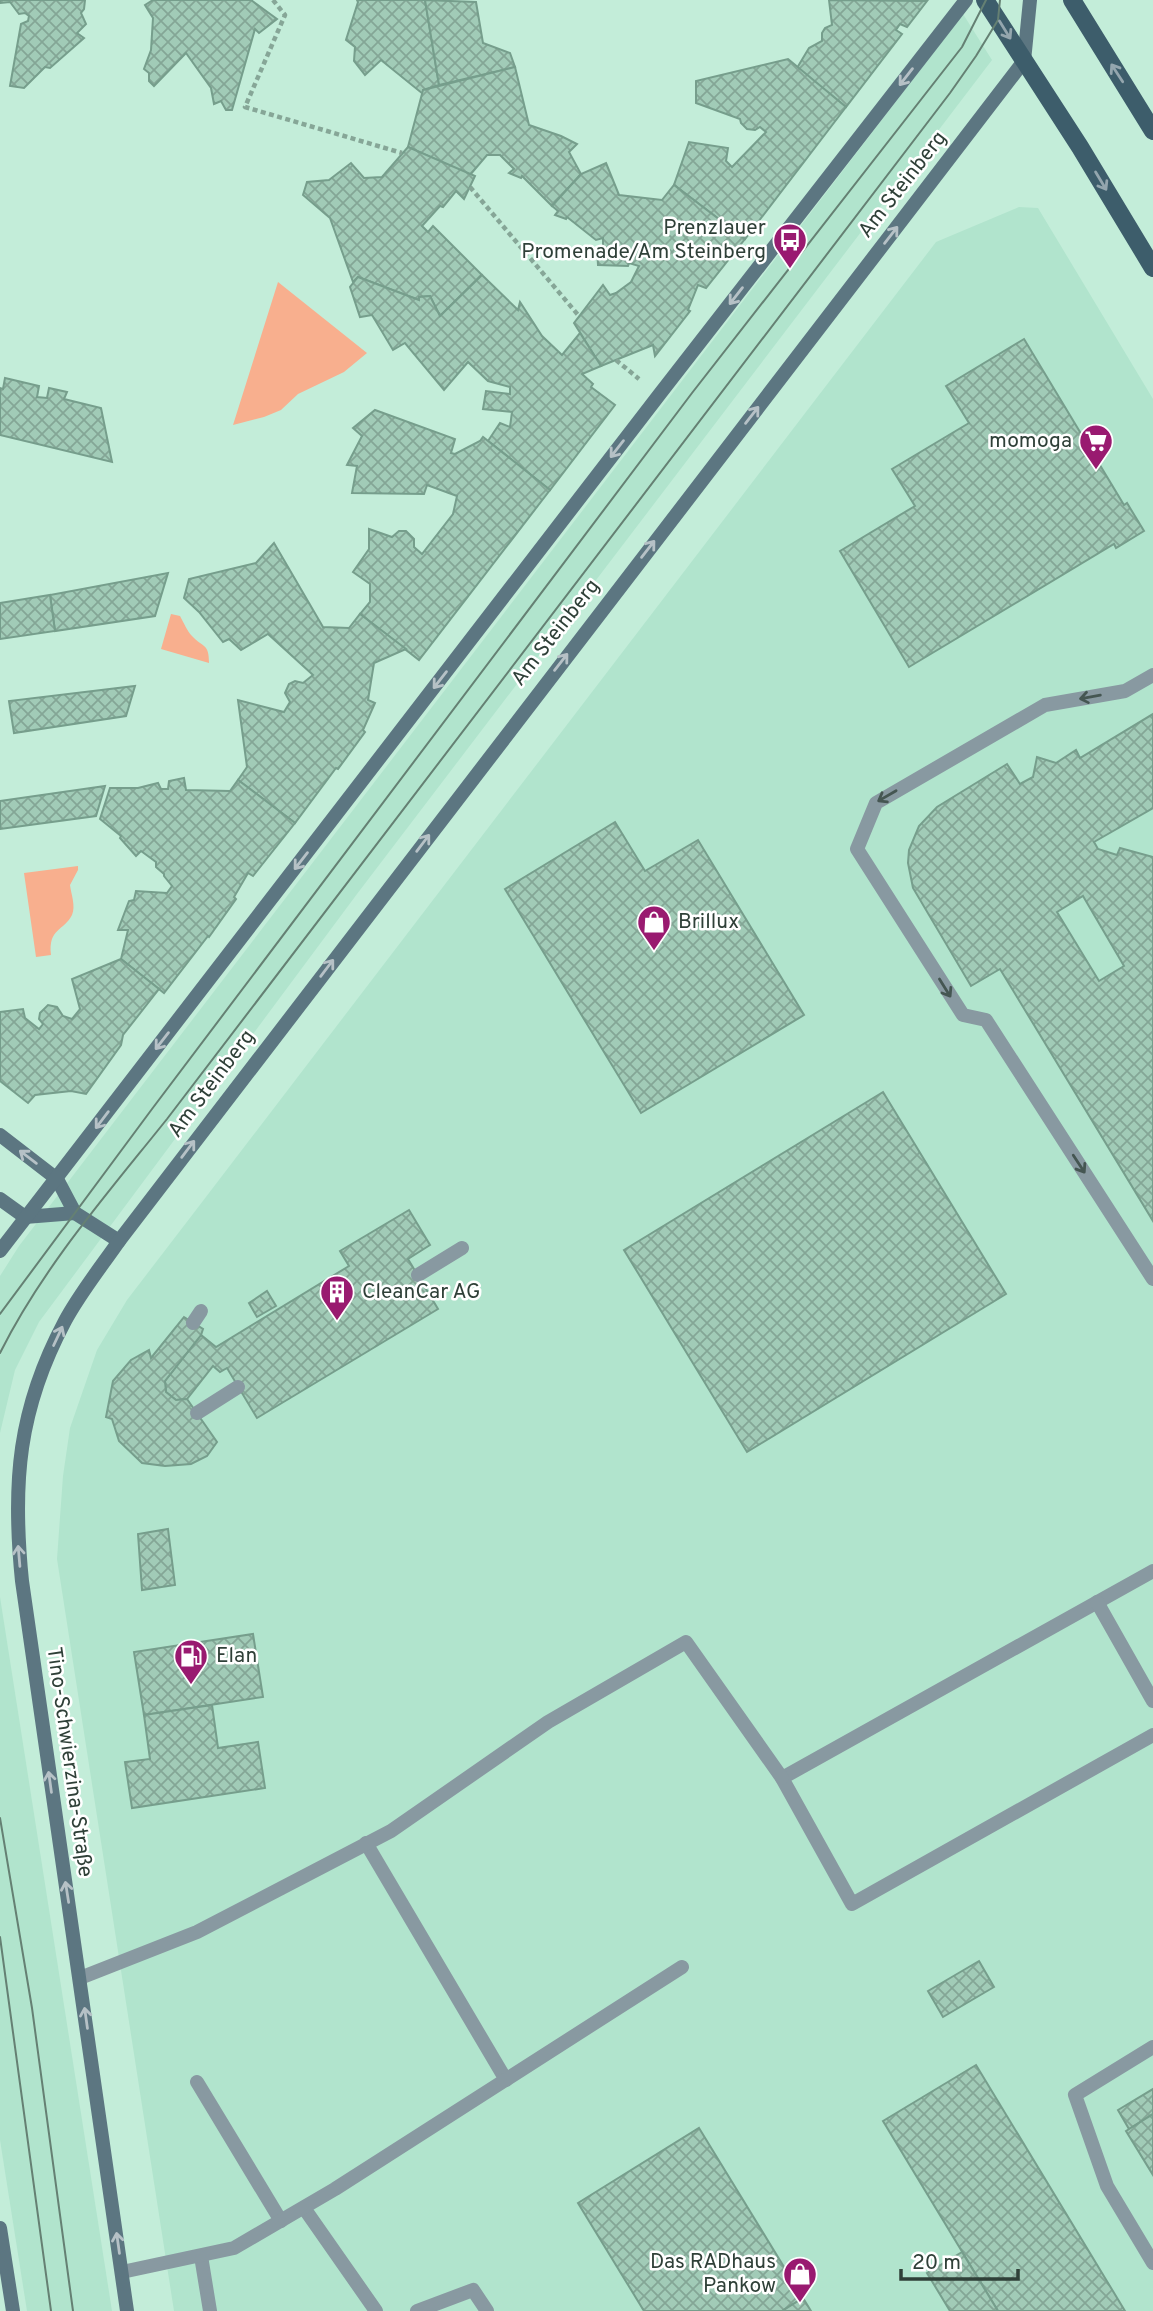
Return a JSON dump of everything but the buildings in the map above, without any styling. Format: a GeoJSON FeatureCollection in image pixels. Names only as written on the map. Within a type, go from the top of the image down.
{"type":"FeatureCollection","features":[{"type":"Feature","properties":{"kind":"main road"},"geometry":{"type":"LineString","coordinates":[[0,1251],[966,0]]}},
{"type":"Feature","properties":{"kind":"main road"},"geometry":{"type":"LineString","coordinates":[[985,0],[1080,147],[1153,268]]}},
{"type":"Feature","properties":{"kind":"main road"},"geometry":{"type":"LineString","coordinates":[[1024,61],[1030,0]]}},
{"type":"Feature","properties":{"kind":"main road"},"geometry":{"type":"LineString","coordinates":[[1072,0],[1153,131]]}},
{"type":"Feature","properties":{"kind":"main road","name":"Am Steinberg"},"geometry":{"type":"LineString","coordinates":[[119,1241],[559,663],[1024,61]]}},
{"type":"Feature","properties":{"kind":"main road"},"geometry":{"type":"LineString","coordinates":[[0,1135],[57,1179],[75,1213],[119,1241]]}},
{"type":"Feature","properties":{"kind":"main road"},"geometry":{"type":"LineString","coordinates":[[0,1199],[25,1217],[75,1213]]}},
{"type":"Feature","properties":{"kind":"main road","name":"Tino-Schwierzina-Straße"},"geometry":{"type":"LineString","coordinates":[[119,1241],[65,1320],[38,1378],[23,1433],[16,1497],[20,1569],[30,1647],[127,2311]]}},
{"type":"Feature","properties":{"kind":"main road"},"geometry":{"type":"LineString","coordinates":[[0,2228],[13,2311]]}},
{"type":"Feature","properties":{"kind":"lane"},"geometry":{"type":"LineString","coordinates":[[1153,675],[1125,691],[1045,705],[876,803],[857,849],[963,1015],[986,1020],[1153,1279]]}},
{"type":"Feature","properties":{"kind":"lane"},"geometry":{"type":"LineString","coordinates":[[418,1275],[462,1248]]}},
{"type":"Feature","properties":{"kind":"lane"},"geometry":{"type":"LineString","coordinates":[[197,1413],[238,1387]]}},
{"type":"Feature","properties":{"kind":"lane"},"geometry":{"type":"LineString","coordinates":[[782,1778],[1153,1571]]}},
{"type":"Feature","properties":{"kind":"lane"},"geometry":{"type":"LineString","coordinates":[[1097,1602],[1153,1701]]}},
{"type":"Feature","properties":{"kind":"lane"},"geometry":{"type":"LineString","coordinates":[[80,1978],[197,1932],[391,1831],[548,1722],[686,1642],[782,1778],[852,1904],[1153,1735]]}},
{"type":"Feature","properties":{"kind":"lane"},"geometry":{"type":"LineString","coordinates":[[366,1843],[506,2080]]}},
{"type":"Feature","properties":{"kind":"lane"},"geometry":{"type":"LineString","coordinates":[[122,2272],[234,2248],[304,2207],[682,1967]]}},
{"type":"Feature","properties":{"kind":"lane"},"geometry":{"type":"LineString","coordinates":[[1153,2047],[1075,2095],[1107,2186],[1153,2263]]}},
{"type":"Feature","properties":{"kind":"lane"},"geometry":{"type":"LineString","coordinates":[[197,2082],[281,2221]]}},
{"type":"Feature","properties":{"kind":"lane"},"geometry":{"type":"LineString","coordinates":[[304,2207],[376,2311]]}},
{"type":"Feature","properties":{"kind":"lane"},"geometry":{"type":"LineString","coordinates":[[201,2256],[210,2311]]}},
{"type":"Feature","properties":{"kind":"lane"},"geometry":{"type":"LineString","coordinates":[[417,2311],[473,2290],[487,2311]]}},
{"type":"Feature","properties":{"kind":"path"},"geometry":{"type":"LineString","coordinates":[[273,0],[285,15],[245,107],[402,153]]}},
{"type":"Feature","properties":{"kind":"path"},"geometry":{"type":"LineString","coordinates":[[470,187],[579,316]]}},
{"type":"Feature","properties":{"kind":"path"},"geometry":{"type":"LineString","coordinates":[[617,360],[642,382]]}},
{"type":"Feature","properties":{"kind":"shaded area"},"geometry":{"type":"Polygon","coordinates":[[[963,14],[992,60],[357,894],[39,1322],[15,1370],[0,1433],[0,1276],[19,1246],[963,14]]]}},
{"type":"Feature","properties":{"kind":"shaded area"},"geometry":{"type":"Polygon","coordinates":[[[1019,207],[1038,208],[1153,399],[1153,2311],[174,2311],[57,1559],[63,1476],[70,1428],[97,1350],[127,1300],[936,242],[1019,207]]]}},
{"type":"Feature","properties":{"kind":"shaded area"},"geometry":{"type":"Polygon","coordinates":[[[278,282],[367,353],[344,372],[298,394],[281,410],[233,425],[278,282]]]}},
{"type":"Feature","properties":{"kind":"shaded area"},"geometry":{"type":"Polygon","coordinates":[[[171,614],[180,616],[190,634],[207,649],[209,663],[161,649],[171,614]]]}},
{"type":"Feature","properties":{"kind":"shaded area"},"geometry":{"type":"Polygon","coordinates":[[[78,866],[70,885],[72,915],[54,935],[51,955],[36,957],[24,873],[78,866]]]}},
{"type":"Feature","properties":{"kind":"shaded area"},"geometry":{"type":"Polygon","coordinates":[[[0,1597],[112,2311],[27,2311],[0,2140],[0,1597]]]}},
{"type":"Feature","properties":{"kind":"tram line"},"geometry":{"type":"LineString","coordinates":[[0,1314],[692,393],[962,47],[986,0]]}},
{"type":"Feature","properties":{"kind":"tram line"},"geometry":{"type":"LineString","coordinates":[[0,1353],[36,1291],[77,1232],[167,1119],[950,93],[998,20],[1000,0]]}},
{"type":"Feature","properties":{"kind":"tram line"},"geometry":{"type":"LineString","coordinates":[[0,1818],[32,2008],[73,2311]]}},
{"type":"Feature","properties":{"kind":"tram line"},"geometry":{"type":"LineString","coordinates":[[0,1937],[51,2311]]}},
{"type":"Feature","properties":{"kind":"place","name":"Prenzlauer Promenade/Am Steinberg"},"geometry":{"type":"Point","coordinates":[790,270]}},
{"type":"Feature","properties":{"kind":"place","name":"momoga"},"geometry":{"type":"Point","coordinates":[1096,471]}},
{"type":"Feature","properties":{"kind":"place","name":"Brillux"},"geometry":{"type":"Point","coordinates":[654,952]}},
{"type":"Feature","properties":{"kind":"place","name":"CleanCar AG"},"geometry":{"type":"Point","coordinates":[337,1322]}},
{"type":"Feature","properties":{"kind":"place","name":"Elan"},"geometry":{"type":"Point","coordinates":[191,1686]}},
{"type":"Feature","properties":{"kind":"place","name":"Das RADhaus Pankow"},"geometry":{"type":"Point","coordinates":[800,2304]}}]}
